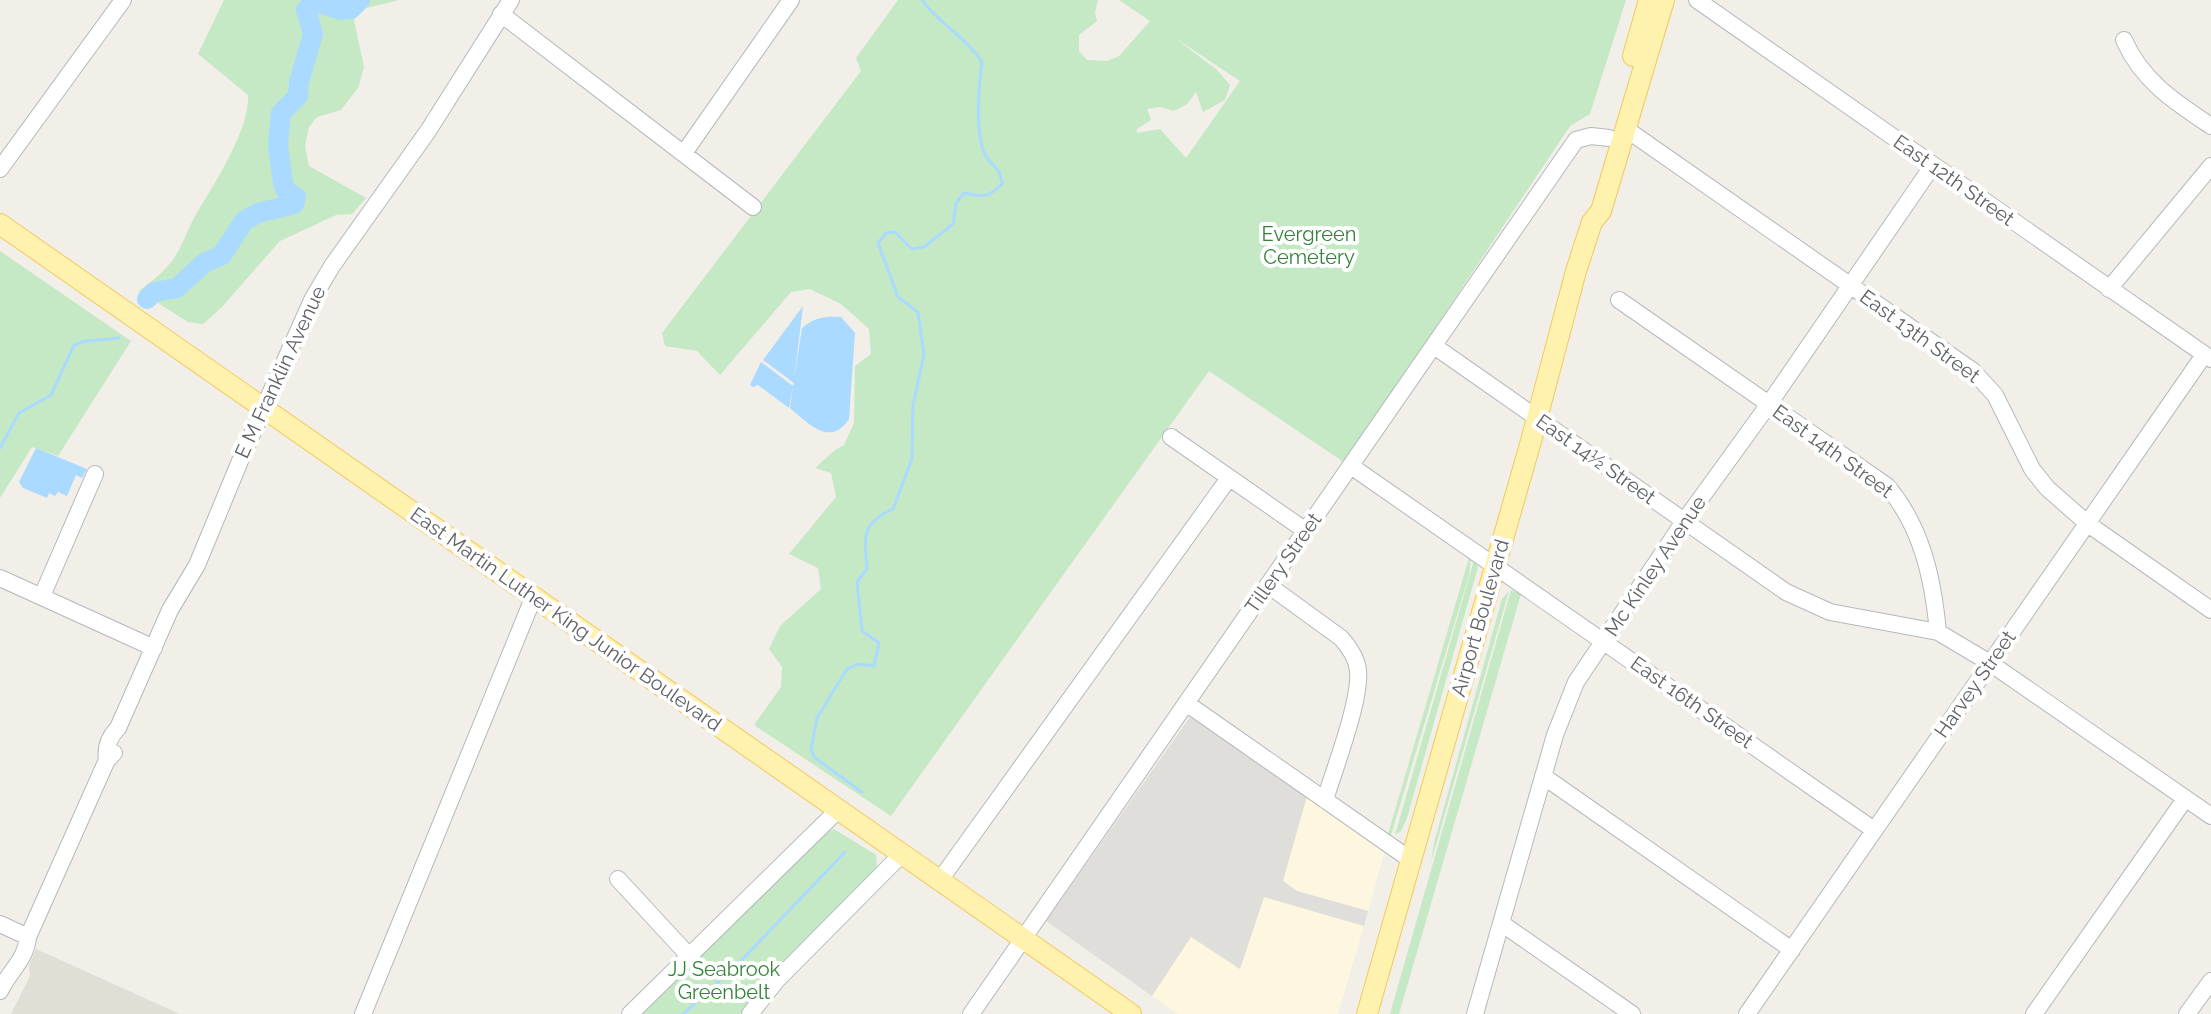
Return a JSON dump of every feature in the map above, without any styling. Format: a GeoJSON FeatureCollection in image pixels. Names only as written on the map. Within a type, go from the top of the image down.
{"type":"FeatureCollection","features":[{"type":"Feature","properties":{"kind":"main road","name":"Airport Boulevard"},"geometry":{"type":"LineString","coordinates":[[1367,1014],[1576,271],[1592,222],[1601,211],[1649,0]]}},
{"type":"Feature","properties":{"kind":"main road","name":"Airport Boulevard"},"geometry":{"type":"LineString","coordinates":[[1617,134],[1664,0]]}},
{"type":"Feature","properties":{"kind":"main road","name":"East Martin Luther King Junior Boulevard"},"geometry":{"type":"LineString","coordinates":[[0,224],[1131,1014]]}},
{"type":"Feature","properties":{"kind":"street"},"geometry":{"type":"LineString","coordinates":[[0,169],[123,0]]}},
{"type":"Feature","properties":{"kind":"street"},"geometry":{"type":"LineString","coordinates":[[684,153],[791,0]]}},
{"type":"Feature","properties":{"kind":"street","name":"East 12th Street"},"geometry":{"type":"LineString","coordinates":[[1697,0],[2208,357]]}},
{"type":"Feature","properties":{"kind":"street"},"geometry":{"type":"LineString","coordinates":[[506,7],[753,207]]}},
{"type":"Feature","properties":{"kind":"street","name":"E M Franklin Avenue"},"geometry":{"type":"LineString","coordinates":[[0,991],[12,968],[15,950],[28,937],[107,760],[113,754],[120,738],[118,728],[170,610],[202,554],[300,323],[326,275],[428,131],[506,7]]}},
{"type":"Feature","properties":{"kind":"street"},"geometry":{"type":"LineString","coordinates":[[2124,40],[2132,58],[2146,76],[2166,95],[2211,126]]}},
{"type":"Feature","properties":{"kind":"street","name":"East 13th Street"},"geometry":{"type":"LineString","coordinates":[[1617,134],[1851,284],[1959,360],[1984,382],[2003,408],[2032,469],[2047,488],[2088,524],[2211,610]]}},
{"type":"Feature","properties":{"kind":"street","name":"Tillery Street"},"geometry":{"type":"LineString","coordinates":[[971,1014],[1576,140],[1617,134]]}},
{"type":"Feature","properties":{"kind":"street","name":"Mc Kinley Avenue"},"geometry":{"type":"LineString","coordinates":[[1475,1014],[1560,717],[1570,693],[1685,520],[1769,404],[1933,165]]}},
{"type":"Feature","properties":{"kind":"street"},"geometry":{"type":"LineString","coordinates":[[2109,289],[2211,166]]}},
{"type":"Feature","properties":{"kind":"street","name":"East 14th Street"},"geometry":{"type":"LineString","coordinates":[[1619,300],[1887,486],[1912,521],[1921,545],[1934,591],[1938,632]]}},
{"type":"Feature","properties":{"kind":"street","name":"East 14½ Street"},"geometry":{"type":"LineString","coordinates":[[1434,346],[1786,592],[1830,612],[1938,632]]}},
{"type":"Feature","properties":{"kind":"street","name":"Harvey Street"},"geometry":{"type":"LineString","coordinates":[[1747,1014],[1990,663],[2208,357]]}},
{"type":"Feature","properties":{"kind":"street"},"geometry":{"type":"LineString","coordinates":[[1171,437],[1306,531]]}},
{"type":"Feature","properties":{"kind":"street","name":"East 16th Street"},"geometry":{"type":"LineString","coordinates":[[1351,466],[1874,830]]}},
{"type":"Feature","properties":{"kind":"street"},"geometry":{"type":"LineString","coordinates":[[42,596],[95,474]]}},
{"type":"Feature","properties":{"kind":"street"},"geometry":{"type":"LineString","coordinates":[[940,880],[1229,478]]}},
{"type":"Feature","properties":{"kind":"street"},"geometry":{"type":"LineString","coordinates":[[0,578],[154,648]]}},
{"type":"Feature","properties":{"kind":"street"},"geometry":{"type":"LineString","coordinates":[[1268,585],[1333,631],[1356,660],[1357,692],[1325,800]]}},
{"type":"Feature","properties":{"kind":"street"},"geometry":{"type":"LineString","coordinates":[[363,1014],[534,596]]}},
{"type":"Feature","properties":{"kind":"street"},"geometry":{"type":"LineString","coordinates":[[1938,632],[1990,663],[2211,816]]}},
{"type":"Feature","properties":{"kind":"street"},"geometry":{"type":"LineString","coordinates":[[1186,703],[1411,860]]}},
{"type":"Feature","properties":{"kind":"street"},"geometry":{"type":"LineString","coordinates":[[1543,776],[1792,950]]}},
{"type":"Feature","properties":{"kind":"street"},"geometry":{"type":"LineString","coordinates":[[2034,1014],[2185,799]]}},
{"type":"Feature","properties":{"kind":"street"},"geometry":{"type":"LineString","coordinates":[[630,1014],[838,810]]}},
{"type":"Feature","properties":{"kind":"street"},"geometry":{"type":"LineString","coordinates":[[750,1014],[777,980],[902,854]]}},
{"type":"Feature","properties":{"kind":"street"},"geometry":{"type":"LineString","coordinates":[[618,879],[690,957]]}},
{"type":"Feature","properties":{"kind":"street"},"geometry":{"type":"LineString","coordinates":[[1501,923],[1632,1014]]}},
{"type":"Feature","properties":{"kind":"street"},"geometry":{"type":"LineString","coordinates":[[0,924],[28,937]]}},
{"type":"Feature","properties":{"kind":"street"},"geometry":{"type":"LineString","coordinates":[[2188,1014],[2211,981]]}},
{"type":"Feature","properties":{"kind":"shaded area"},"geometry":{"type":"Polygon","coordinates":[[[1190,717],[1307,796],[1283,881],[1297,891],[1368,911],[1364,926],[1264,897],[1240,969],[1191,937],[1152,996],[1046,921],[1190,717]]]}},
{"type":"Feature","properties":{"kind":"shaded area"},"geometry":{"type":"Polygon","coordinates":[[[1307,796],[1385,850],[1368,911],[1297,891],[1283,881],[1307,796]]]}},
{"type":"Feature","properties":{"kind":"shaded area"},"geometry":{"type":"Polygon","coordinates":[[[1264,897],[1364,926],[1338,1014],[1178,1014],[1152,996],[1191,937],[1240,969],[1264,897]]]}},
{"type":"Feature","properties":{"kind":"shaded area"},"geometry":{"type":"Polygon","coordinates":[[[36,949],[180,1014],[11,1014],[30,976],[29,966],[36,949]]]}},
{"type":"Feature","properties":{"kind":"green space"},"geometry":{"type":"Polygon","coordinates":[[[224,0],[399,0],[362,9],[354,20],[364,67],[358,88],[341,110],[317,117],[309,127],[305,146],[309,166],[366,198],[352,214],[336,215],[280,241],[203,324],[188,322],[139,291],[175,256],[237,142],[243,125],[248,95],[198,54],[224,0]]]}},
{"type":"Feature","properties":{"kind":"green space","name":"Evergreen Cemetery"},"geometry":{"type":"Polygon","coordinates":[[[898,0],[1098,0],[1097,21],[1079,35],[1079,51],[1087,60],[1107,61],[1119,56],[1150,21],[1119,0],[1626,0],[1590,114],[1570,126],[1345,463],[1209,371],[891,816],[754,725],[781,687],[782,667],[769,649],[780,626],[821,589],[818,568],[789,554],[836,497],[831,473],[815,468],[844,445],[854,423],[855,366],[871,354],[869,329],[841,304],[810,289],[791,292],[720,375],[697,351],[665,346],[662,333],[861,71],[856,58],[898,0]],[[1175,38],[1217,70],[1230,85],[1225,100],[1203,112],[1196,92],[1187,104],[1174,111],[1160,107],[1147,109],[1151,120],[1137,129],[1137,133],[1160,129],[1186,158],[1240,81],[1175,38]]]}},
{"type":"Feature","properties":{"kind":"green space"},"geometry":{"type":"Polygon","coordinates":[[[0,251],[131,341],[58,456],[32,447],[0,498],[0,251]]]}},
{"type":"Feature","properties":{"kind":"green space"},"geometry":{"type":"Polygon","coordinates":[[[1469,558],[1469,575],[1391,835],[1388,834],[1469,558]]]}},
{"type":"Feature","properties":{"kind":"green space"},"geometry":{"type":"Polygon","coordinates":[[[1474,560],[1478,567],[1407,818],[1401,831],[1395,835],[1474,560]]]}},
{"type":"Feature","properties":{"kind":"green space"},"geometry":{"type":"Polygon","coordinates":[[[1511,590],[1521,594],[1399,1014],[1390,1014],[1511,590]]]}},
{"type":"Feature","properties":{"kind":"green space"},"geometry":{"type":"Polygon","coordinates":[[[1509,591],[1431,862],[1502,599],[1509,591]]]}},
{"type":"Feature","properties":{"kind":"green space","name":"JJ Seabrook Greenbelt"},"geometry":{"type":"Polygon","coordinates":[[[834,829],[876,855],[877,868],[760,989],[740,1014],[640,1014],[824,833],[834,829]]]}},
{"type":"Feature","properties":{"kind":"water"},"geometry":{"type":"Polygon","coordinates":[[[803,306],[794,380],[802,328],[820,318],[841,317],[855,333],[849,419],[834,432],[812,426],[790,408],[794,383],[763,360],[803,306]]]}},
{"type":"Feature","properties":{"kind":"water"},"geometry":{"type":"Polygon","coordinates":[[[761,362],[793,386],[789,408],[758,385],[750,385],[761,362]]]}},
{"type":"Feature","properties":{"kind":"water"},"geometry":{"type":"Polygon","coordinates":[[[36,448],[87,469],[82,478],[76,475],[67,496],[58,492],[55,496],[49,493],[47,498],[23,488],[19,482],[36,448]]]}},
{"type":"Feature","properties":{"kind":"waterway"},"geometry":{"type":"LineString","coordinates":[[147,299],[154,292],[177,288],[204,263],[222,255],[244,221],[258,213],[294,204],[296,197],[286,191],[283,183],[278,145],[281,113],[298,96],[313,34],[306,10],[314,2],[341,10],[351,9],[360,0]]}},
{"type":"Feature","properties":{"kind":"waterway"},"geometry":{"type":"LineString","coordinates":[[862,792],[815,758],[811,750],[817,718],[847,669],[859,664],[874,666],[879,643],[862,631],[857,582],[867,569],[866,533],[874,521],[893,509],[912,459],[913,405],[924,355],[918,312],[898,297],[878,243],[886,233],[895,232],[912,249],[924,247],[953,224],[956,203],[964,193],[985,195],[1002,184],[999,172],[986,157],[979,132],[982,62],[922,0]]}},
{"type":"Feature","properties":{"kind":"waterway"},"geometry":{"type":"LineString","coordinates":[[0,448],[19,413],[51,395],[74,345],[119,338]]}},
{"type":"Feature","properties":{"kind":"waterway"},"geometry":{"type":"LineString","coordinates":[[683,1014],[736,966],[845,852]]}}]}
